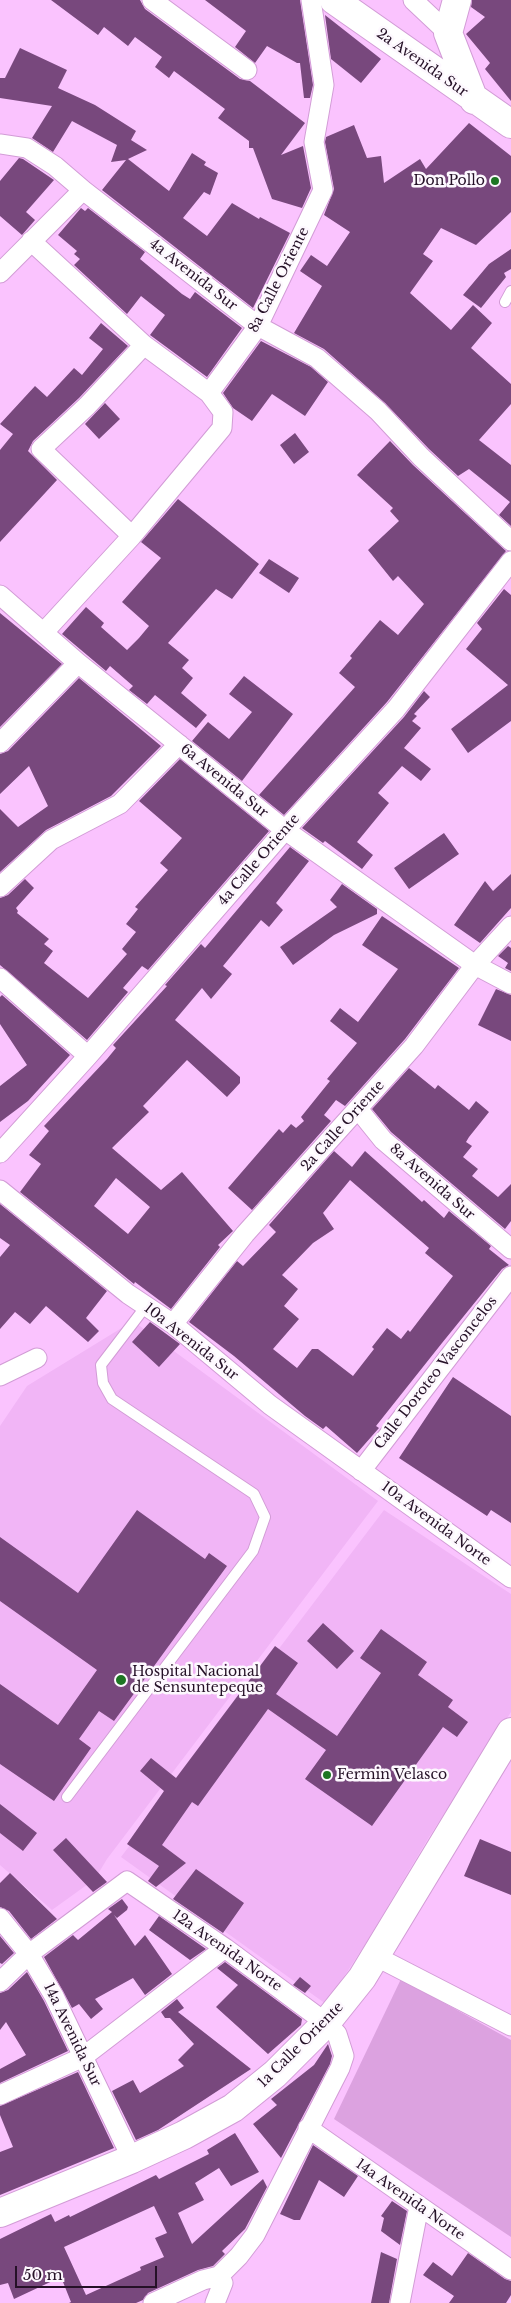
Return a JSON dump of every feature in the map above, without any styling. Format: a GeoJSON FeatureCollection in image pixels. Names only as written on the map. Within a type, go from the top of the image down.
{"type":"FeatureCollection","features":[{"type":"Feature","properties":{"kind":"street"},"geometry":{"type":"LineString","coordinates":[[152,0],[247,70]]}},
{"type":"Feature","properties":{"kind":"street","name":"8a Calle Oriente"},"geometry":{"type":"LineString","coordinates":[[209,393],[258,326],[323,190],[314,142],[324,85],[311,0]]}},
{"type":"Feature","properties":{"kind":"street","name":"2a Avenida Sur"},"geometry":{"type":"LineString","coordinates":[[334,0],[474,100],[511,124]]}},
{"type":"Feature","properties":{"kind":"street"},"geometry":{"type":"LineString","coordinates":[[413,0],[448,34],[474,100]]}},
{"type":"Feature","properties":{"kind":"street"},"geometry":{"type":"LineString","coordinates":[[448,34],[457,0]]}},
{"type":"Feature","properties":{"kind":"street","name":"4a Avenida Sur"},"geometry":{"type":"LineString","coordinates":[[0,144],[27,148],[56,166],[83,190],[258,326],[316,358],[378,411],[421,457],[511,541]]}},
{"type":"Feature","properties":{"kind":"street"},"geometry":{"type":"LineString","coordinates":[[0,273],[83,190]]}},
{"type":"Feature","properties":{"kind":"street"},"geometry":{"type":"LineString","coordinates":[[31,241],[144,345],[209,393],[222,412],[222,428],[132,536],[44,632]]}},
{"type":"Feature","properties":{"kind":"street"},"geometry":{"type":"LineString","coordinates":[[132,536],[41,450],[87,406],[144,345]]}},
{"type":"Feature","properties":{"kind":"street","name":"4a Calle Oriente"},"geometry":{"type":"LineString","coordinates":[[0,1153],[88,1056],[285,830],[396,709],[505,582],[511,561]]}},
{"type":"Feature","properties":{"kind":"street","name":"6a Avenida Sur"},"geometry":{"type":"LineString","coordinates":[[0,595],[78,663],[285,830],[475,965],[511,984]]}},
{"type":"Feature","properties":{"kind":"street"},"geometry":{"type":"LineString","coordinates":[[0,743],[78,663]]}},
{"type":"Feature","properties":{"kind":"street"},"geometry":{"type":"LineString","coordinates":[[0,887],[51,840],[120,804],[179,744]]}},
{"type":"Feature","properties":{"kind":"street","name":"2a Calle Oriente"},"geometry":{"type":"LineString","coordinates":[[173,1324],[246,1234],[414,1046],[475,965],[511,926]]}},
{"type":"Feature","properties":{"kind":"street"},"geometry":{"type":"LineString","coordinates":[[0,978],[88,1056]]}},
{"type":"Feature","properties":{"kind":"street","name":"8a Avenida Sur"},"geometry":{"type":"LineString","coordinates":[[358,1109],[384,1140],[511,1249]]}},
{"type":"Feature","properties":{"kind":"street","name":"10a Avenida Sur"},"geometry":{"type":"LineString","coordinates":[[0,1190],[128,1294],[173,1324],[270,1405],[361,1470]]}},
{"type":"Feature","properties":{"kind":"street","name":"Calle Doroteo Vasconcelos"},"geometry":{"type":"LineString","coordinates":[[361,1470],[511,1276]]}},
{"type":"Feature","properties":{"kind":"street"},"geometry":{"type":"LineString","coordinates":[[0,1376],[37,1358]]}},
{"type":"Feature","properties":{"kind":"street","name":"10a Avenida Norte"},"geometry":{"type":"LineString","coordinates":[[361,1470],[511,1578]]}},
{"type":"Feature","properties":{"kind":"street","name":"1a Calle Oriente"},"geometry":{"type":"LineString","coordinates":[[0,2213],[132,2159],[206,2124],[233,2108],[275,2074],[326,2023],[345,2001],[376,1956],[511,1732]]}},
{"type":"Feature","properties":{"kind":"street","name":"12a Avenida Norte"},"geometry":{"type":"LineString","coordinates":[[29,1954],[127,1881],[225,1948],[326,2023],[337,2034],[342,2044],[344,2056],[340,2068],[255,2235],[239,2256],[219,2276]]}},
{"type":"Feature","properties":{"kind":"street","name":"14a Avenida Sur"},"geometry":{"type":"LineString","coordinates":[[0,1918],[29,1954],[54,1996],[132,2159]]}},
{"type":"Feature","properties":{"kind":"street"},"geometry":{"type":"LineString","coordinates":[[0,2095],[84,2057],[225,1948]]}},
{"type":"Feature","properties":{"kind":"street"},"geometry":{"type":"LineString","coordinates":[[0,1982],[29,1954]]}},
{"type":"Feature","properties":{"kind":"street"},"geometry":{"type":"LineString","coordinates":[[376,1956],[511,2026]]}},
{"type":"Feature","properties":{"kind":"street","name":"14a Avenida Norte"},"geometry":{"type":"LineString","coordinates":[[308,2128],[511,2270]]}},
{"type":"Feature","properties":{"kind":"street"},"geometry":{"type":"LineString","coordinates":[[400,2303],[419,2206]]}},
{"type":"Feature","properties":{"kind":"street"},"geometry":{"type":"LineString","coordinates":[[153,2303],[203,2280],[219,2276],[223,2283],[215,2303]]}},
{"type":"Feature","properties":{"kind":"lane"},"geometry":{"type":"LineString","coordinates":[[506,302],[511,290]]}},
{"type":"Feature","properties":{"kind":"lane"},"geometry":{"type":"LineString","coordinates":[[68,1797],[253,1551],[265,1517],[254,1494],[112,1399],[103,1383],[101,1365],[146,1306]]}},
{"type":"Feature","properties":{"kind":"shaded area","name":"Hospital Nacional de Sensuntepeque"},"geometry":{"type":"Polygon","coordinates":[[[133,1321],[378,1501],[107,1859],[95,1879],[52,1910],[0,1865],[0,1426],[27,1386],[133,1321]]]}},
{"type":"Feature","properties":{"kind":"shaded area","name":"Fermin Velasco"},"geometry":{"type":"Polygon","coordinates":[[[384,1510],[511,1594],[511,1712],[429,1837],[366,1943],[326,2004],[121,1857],[384,1510]]]}},
{"type":"Feature","properties":{"kind":"shaded area"},"geometry":{"type":"Polygon","coordinates":[[[401,1979],[511,2040],[511,2237],[334,2119],[401,1979]]]}},
{"type":"Feature","properties":{"kind":"building"},"geometry":{"type":"Polygon","coordinates":[[[51,0],[140,0],[145,9],[240,79],[250,81],[305,123],[281,155],[303,146],[311,188],[302,208],[272,199],[253,148],[249,148],[249,141],[218,118],[225,109],[174,71],[169,78],[155,67],[162,57],[135,37],[128,46],[104,27],[98,35],[51,0]]]}},
{"type":"Feature","properties":{"kind":"building"},"geometry":{"type":"Polygon","coordinates":[[[205,0],[300,0],[313,85],[310,98],[304,98],[300,63],[267,46],[255,63],[235,47],[246,31],[205,0]]]}},
{"type":"Feature","properties":{"kind":"building"},"geometry":{"type":"Polygon","coordinates":[[[472,0],[511,0],[511,101],[485,69],[490,63],[466,34],[485,17],[471,7],[472,0]]]}},
{"type":"Feature","properties":{"kind":"building"},"geometry":{"type":"Polygon","coordinates":[[[325,15],[381,59],[361,83],[331,59],[325,15]]]}},
{"type":"Feature","properties":{"kind":"building"},"geometry":{"type":"Polygon","coordinates":[[[20,48],[67,70],[58,88],[95,105],[136,131],[131,140],[147,150],[128,159],[169,191],[192,153],[206,162],[204,165],[218,173],[210,195],[204,192],[183,218],[207,236],[232,203],[259,219],[260,217],[290,233],[253,308],[102,190],[126,160],[111,162],[117,145],[72,121],[53,152],[32,138],[52,106],[0,98],[0,78],[5,78],[20,48]]]}},
{"type":"Feature","properties":{"kind":"building"},"geometry":{"type":"Polygon","coordinates":[[[469,123],[511,156],[511,212],[476,245],[441,228],[423,254],[433,261],[410,293],[451,330],[473,305],[492,323],[471,348],[511,384],[511,404],[479,440],[511,465],[511,526],[499,515],[510,502],[469,469],[458,476],[385,403],[324,349],[294,333],[322,286],[300,271],[311,255],[327,266],[350,232],[324,215],[334,189],[325,142],[326,137],[354,125],[367,158],[381,156],[384,183],[420,159],[426,169],[469,123]]]}},
{"type":"Feature","properties":{"kind":"building"},"geometry":{"type":"Polygon","coordinates":[[[19,158],[54,180],[26,212],[35,220],[22,235],[0,216],[0,181],[19,158]]]}},
{"type":"Feature","properties":{"kind":"building"},"geometry":{"type":"Polygon","coordinates":[[[81,208],[85,211],[88,208],[145,252],[140,259],[182,294],[190,299],[195,292],[242,328],[207,377],[150,335],[165,315],[141,296],[127,314],[74,265],[80,259],[74,254],[77,251],[58,235],[81,208]]]}},
{"type":"Feature","properties":{"kind":"building"},"geometry":{"type":"Polygon","coordinates":[[[511,249],[511,269],[504,273],[506,277],[481,308],[463,295],[489,264],[511,249]]]}},
{"type":"Feature","properties":{"kind":"building"},"geometry":{"type":"Polygon","coordinates":[[[101,323],[128,346],[79,398],[33,441],[28,451],[57,480],[0,542],[0,450],[13,434],[0,424],[35,386],[47,397],[74,368],[82,375],[103,349],[89,338],[101,323]]]}},
{"type":"Feature","properties":{"kind":"building"},"geometry":{"type":"Polygon","coordinates":[[[261,341],[311,367],[328,382],[305,416],[272,394],[252,421],[233,408],[223,393],[261,341]]]}},
{"type":"Feature","properties":{"kind":"building"},"geometry":{"type":"Polygon","coordinates":[[[105,403],[120,419],[99,439],[85,424],[105,403]]]}},
{"type":"Feature","properties":{"kind":"building"},"geometry":{"type":"Polygon","coordinates":[[[295,433],[309,452],[294,464],[280,445],[295,433]]]}},
{"type":"Feature","properties":{"kind":"building"},"geometry":{"type":"Polygon","coordinates":[[[390,441],[413,465],[506,551],[387,702],[284,815],[259,795],[355,687],[339,673],[352,658],[350,656],[380,620],[398,635],[424,604],[398,576],[393,581],[368,550],[399,521],[390,511],[393,508],[357,475],[390,441]]]}},
{"type":"Feature","properties":{"kind":"building"},"geometry":{"type":"Polygon","coordinates":[[[178,499],[259,564],[232,599],[216,589],[168,643],[189,660],[182,668],[193,678],[181,693],[207,715],[196,728],[155,695],[147,704],[129,690],[133,686],[110,666],[106,671],[62,634],[86,607],[104,623],[101,627],[127,650],[139,638],[149,626],[122,602],[161,558],[141,542],[178,499]]]}},
{"type":"Feature","properties":{"kind":"building"},"geometry":{"type":"Polygon","coordinates":[[[269,559],[299,578],[289,593],[259,573],[269,559]]]}},
{"type":"Feature","properties":{"kind":"building"},"geometry":{"type":"Polygon","coordinates":[[[504,589],[511,595],[511,721],[468,753],[451,729],[508,685],[466,649],[482,629],[477,623],[504,589]]]}},
{"type":"Feature","properties":{"kind":"building"},"geometry":{"type":"Polygon","coordinates":[[[0,613],[62,664],[0,727],[0,613]]]}},
{"type":"Feature","properties":{"kind":"building"},"geometry":{"type":"Polygon","coordinates":[[[244,676],[293,714],[242,781],[192,741],[208,722],[229,739],[252,712],[229,694],[244,676]]]}},
{"type":"Feature","properties":{"kind":"building"},"geometry":{"type":"Polygon","coordinates":[[[79,678],[161,746],[111,796],[46,830],[0,872],[0,809],[18,827],[48,806],[29,766],[0,794],[0,754],[8,751],[79,678]]]}},
{"type":"Feature","properties":{"kind":"building"},"geometry":{"type":"Polygon","coordinates":[[[424,691],[430,697],[414,714],[417,716],[412,721],[421,728],[404,748],[431,769],[421,781],[402,766],[378,793],[389,803],[357,842],[373,855],[362,869],[325,841],[323,843],[302,828],[404,717],[424,691]]]}},
{"type":"Feature","properties":{"kind":"building"},"geometry":{"type":"Polygon","coordinates":[[[180,759],[269,831],[148,970],[142,966],[123,988],[128,992],[87,1040],[0,965],[0,898],[8,895],[25,879],[34,888],[16,908],[17,913],[49,939],[44,944],[53,951],[44,963],[88,998],[127,954],[122,949],[136,932],[126,924],[138,909],[135,907],[168,870],[160,863],[182,838],[139,801],[180,759]]]}},
{"type":"Feature","properties":{"kind":"building"},"geometry":{"type":"Polygon","coordinates":[[[444,833],[459,854],[409,889],[394,868],[444,833]]]}},
{"type":"Feature","properties":{"kind":"building"},"geometry":{"type":"Polygon","coordinates":[[[290,847],[309,861],[276,903],[283,910],[269,927],[261,920],[223,966],[232,974],[211,999],[202,988],[175,1020],[240,1077],[240,1083],[227,1097],[187,1060],[143,1106],[149,1112],[112,1148],[161,1190],[182,1172],[233,1231],[218,1245],[220,1247],[171,1309],[135,1282],[134,1284],[20,1192],[41,1164],[29,1155],[49,1131],[44,1126],[107,1059],[116,1048],[113,1045],[167,986],[165,985],[201,944],[205,948],[290,847]],[[116,1178],[94,1206],[128,1234],[150,1207],[116,1178]]]}},
{"type":"Feature","properties":{"kind":"building"},"geometry":{"type":"Polygon","coordinates":[[[511,874],[511,908],[480,943],[454,925],[485,881],[493,891],[511,874]]]}},
{"type":"Feature","properties":{"kind":"building"},"geometry":{"type":"Polygon","coordinates":[[[342,884],[377,909],[377,914],[334,935],[293,965],[280,947],[337,907],[330,900],[342,884]]]}},
{"type":"Feature","properties":{"kind":"building"},"geometry":{"type":"Polygon","coordinates":[[[382,916],[459,968],[405,1039],[345,1106],[336,1100],[324,1115],[331,1121],[252,1210],[228,1188],[279,1129],[283,1133],[291,1124],[296,1128],[304,1121],[301,1117],[330,1081],[327,1079],[357,1043],[330,1021],[340,1008],[358,1022],[398,969],[362,945],[382,916]]]}},
{"type":"Feature","properties":{"kind":"building"},"geometry":{"type":"Polygon","coordinates":[[[508,946],[511,948],[511,971],[505,968],[508,963],[498,956],[508,946]]]}},
{"type":"Feature","properties":{"kind":"building"},"geometry":{"type":"Polygon","coordinates":[[[496,989],[511,995],[511,1041],[478,1025],[496,989]]]}},
{"type":"Feature","properties":{"kind":"building"},"geometry":{"type":"Polygon","coordinates":[[[2,995],[70,1055],[28,1101],[0,1122],[0,1086],[27,1065],[0,1024],[0,997],[2,995]]]}},
{"type":"Feature","properties":{"kind":"building"},"geometry":{"type":"Polygon","coordinates":[[[409,1068],[435,1089],[438,1085],[469,1110],[476,1101],[489,1112],[466,1142],[472,1146],[463,1157],[478,1169],[472,1176],[498,1197],[511,1184],[511,1221],[505,1229],[391,1132],[372,1109],[409,1068]]]}},
{"type":"Feature","properties":{"kind":"building"},"geometry":{"type":"Polygon","coordinates":[[[334,1151],[352,1167],[365,1151],[422,1202],[424,1200],[444,1218],[449,1211],[491,1246],[489,1249],[509,1265],[502,1269],[442,1343],[376,1426],[379,1428],[357,1453],[326,1426],[323,1429],[305,1416],[234,1356],[189,1322],[237,1261],[243,1266],[276,1232],[269,1225],[334,1151]],[[350,1180],[323,1213],[334,1229],[313,1243],[282,1275],[298,1289],[284,1306],[299,1319],[273,1349],[297,1368],[312,1349],[318,1349],[353,1376],[374,1349],[372,1347],[387,1328],[401,1339],[408,1330],[410,1332],[453,1276],[425,1253],[429,1248],[350,1180]]]}},
{"type":"Feature","properties":{"kind":"building"},"geometry":{"type":"Polygon","coordinates":[[[0,1204],[107,1291],[86,1318],[99,1331],[88,1342],[46,1306],[30,1324],[15,1312],[0,1329],[0,1257],[10,1245],[0,1238],[0,1204]]]}},
{"type":"Feature","properties":{"kind":"building"},"geometry":{"type":"Polygon","coordinates":[[[150,1322],[180,1344],[159,1367],[132,1342],[150,1322]]]}},
{"type":"Feature","properties":{"kind":"building"},"geometry":{"type":"Polygon","coordinates":[[[453,1377],[511,1416],[511,1523],[491,1510],[487,1516],[399,1458],[453,1377]]]}},
{"type":"Feature","properties":{"kind":"building"},"geometry":{"type":"Polygon","coordinates":[[[137,1510],[205,1559],[209,1553],[227,1566],[114,1721],[99,1711],[79,1739],[91,1748],[54,1801],[0,1764],[0,1684],[58,1725],[97,1670],[0,1601],[0,1537],[78,1593],[137,1510]]]}},
{"type":"Feature","properties":{"kind":"building"},"geometry":{"type":"Polygon","coordinates":[[[323,1623],[354,1651],[337,1669],[307,1641],[323,1623]]]}},
{"type":"Feature","properties":{"kind":"building"},"geometry":{"type":"Polygon","coordinates":[[[381,1629],[427,1662],[418,1675],[453,1700],[448,1707],[468,1722],[457,1737],[443,1727],[372,1826],[305,1779],[326,1750],[268,1709],[198,1806],[192,1802],[162,1845],[186,1863],[156,1887],[148,1881],[159,1866],[127,1844],[164,1791],[140,1771],[151,1758],[176,1778],[275,1646],[298,1663],[276,1694],[337,1736],[381,1673],[360,1658],[381,1629]]]}},
{"type":"Feature","properties":{"kind":"building"},"geometry":{"type":"Polygon","coordinates":[[[0,1804],[37,1833],[23,1851],[0,1833],[0,1804]]]}},
{"type":"Feature","properties":{"kind":"building"},"geometry":{"type":"Polygon","coordinates":[[[66,1838],[107,1882],[93,1892],[53,1850],[66,1838]]]}},
{"type":"Feature","properties":{"kind":"building"},"geometry":{"type":"Polygon","coordinates":[[[480,1839],[511,1852],[511,1895],[464,1876],[480,1839]]]}},
{"type":"Feature","properties":{"kind":"building"},"geometry":{"type":"Polygon","coordinates":[[[196,1869],[244,1903],[223,1933],[173,1899],[196,1869]]]}},
{"type":"Feature","properties":{"kind":"building"},"geometry":{"type":"Polygon","coordinates":[[[10,1873],[57,1919],[31,1939],[9,1911],[0,1907],[0,1883],[10,1873]]]}},
{"type":"Feature","properties":{"kind":"building"},"geometry":{"type":"Polygon","coordinates":[[[122,1899],[128,1907],[127,1910],[117,1918],[114,1915],[135,1946],[145,1935],[172,1974],[145,1995],[133,1978],[95,1999],[103,2009],[91,2019],[79,2004],[72,2008],[44,1957],[73,1935],[78,1940],[112,1912],[108,1909],[122,1899]]]}},
{"type":"Feature","properties":{"kind":"building"},"geometry":{"type":"Polygon","coordinates":[[[159,1916],[206,1949],[190,1960],[149,1930],[159,1916]]]}},
{"type":"Feature","properties":{"kind":"building"},"geometry":{"type":"Polygon","coordinates":[[[0,1936],[14,1953],[2,1964],[0,1963],[0,1936]]]}},
{"type":"Feature","properties":{"kind":"building"},"geometry":{"type":"Polygon","coordinates":[[[225,1962],[302,2019],[301,2025],[268,2054],[216,2007],[238,1985],[217,1968],[225,1962]]]}},
{"type":"Feature","properties":{"kind":"building"},"geometry":{"type":"Polygon","coordinates":[[[27,1972],[44,2001],[68,2051],[0,2083],[0,2069],[26,2055],[6,2022],[0,2030],[0,1993],[8,1990],[27,1972]]]}},
{"type":"Feature","properties":{"kind":"building"},"geometry":{"type":"Polygon","coordinates":[[[300,1977],[311,1986],[305,1993],[293,1985],[300,1977]]]}},
{"type":"Feature","properties":{"kind":"building"},"geometry":{"type":"Polygon","coordinates":[[[177,1999],[184,2008],[178,2012],[251,2069],[158,2130],[136,2140],[112,2091],[133,2080],[140,2093],[184,2066],[178,2060],[194,2044],[170,2018],[165,2018],[161,2012],[177,1999]]]}},
{"type":"Feature","properties":{"kind":"building"},"geometry":{"type":"Polygon","coordinates":[[[328,2044],[332,2056],[330,2064],[281,2158],[253,2124],[277,2105],[271,2099],[314,2065],[328,2044]]]}},
{"type":"Feature","properties":{"kind":"building"},"geometry":{"type":"Polygon","coordinates":[[[78,2072],[114,2148],[0,2195],[0,2152],[13,2147],[0,2115],[0,2106],[78,2072]]]}},
{"type":"Feature","properties":{"kind":"building"},"geometry":{"type":"Polygon","coordinates":[[[235,2133],[259,2172],[231,2186],[219,2168],[195,2183],[204,2200],[178,2213],[192,2244],[263,2179],[267,2187],[245,2229],[222,2251],[225,2254],[213,2266],[198,2270],[148,2293],[143,2300],[136,2303],[69,2303],[71,2302],[61,2277],[14,2299],[8,2283],[0,2285],[0,2239],[51,2214],[55,2222],[69,2215],[70,2217],[156,2175],[159,2179],[209,2154],[207,2150],[235,2133]],[[154,2206],[64,2247],[86,2295],[141,2270],[140,2267],[164,2257],[155,2238],[167,2233],[154,2206]]]}},
{"type":"Feature","properties":{"kind":"building"},"geometry":{"type":"Polygon","coordinates":[[[313,2145],[358,2176],[344,2197],[319,2180],[300,2220],[294,2220],[280,2214],[313,2145]]]}},
{"type":"Feature","properties":{"kind":"building"},"geometry":{"type":"Polygon","coordinates":[[[392,2201],[407,2211],[400,2245],[381,2231],[384,2218],[381,2216],[392,2201]]]}},
{"type":"Feature","properties":{"kind":"building"},"geometry":{"type":"Polygon","coordinates":[[[381,2252],[397,2259],[389,2303],[371,2303],[381,2252]]]}},
{"type":"Feature","properties":{"kind":"building"},"geometry":{"type":"Polygon","coordinates":[[[468,2253],[505,2279],[511,2281],[511,2295],[506,2303],[449,2303],[454,2296],[423,2275],[433,2262],[452,2276],[468,2253]]]}},
{"type":"Feature","properties":{"kind":"place","name":"Don Pollo"},"geometry":{"type":"Point","coordinates":[495,181]}},
{"type":"Feature","properties":{"kind":"place","name":"Hospital Nacional de Sensuntepeque"},"geometry":{"type":"Point","coordinates":[121,1680]}},
{"type":"Feature","properties":{"kind":"place","name":"Fermin Velasco"},"geometry":{"type":"Point","coordinates":[327,1775]}}]}
